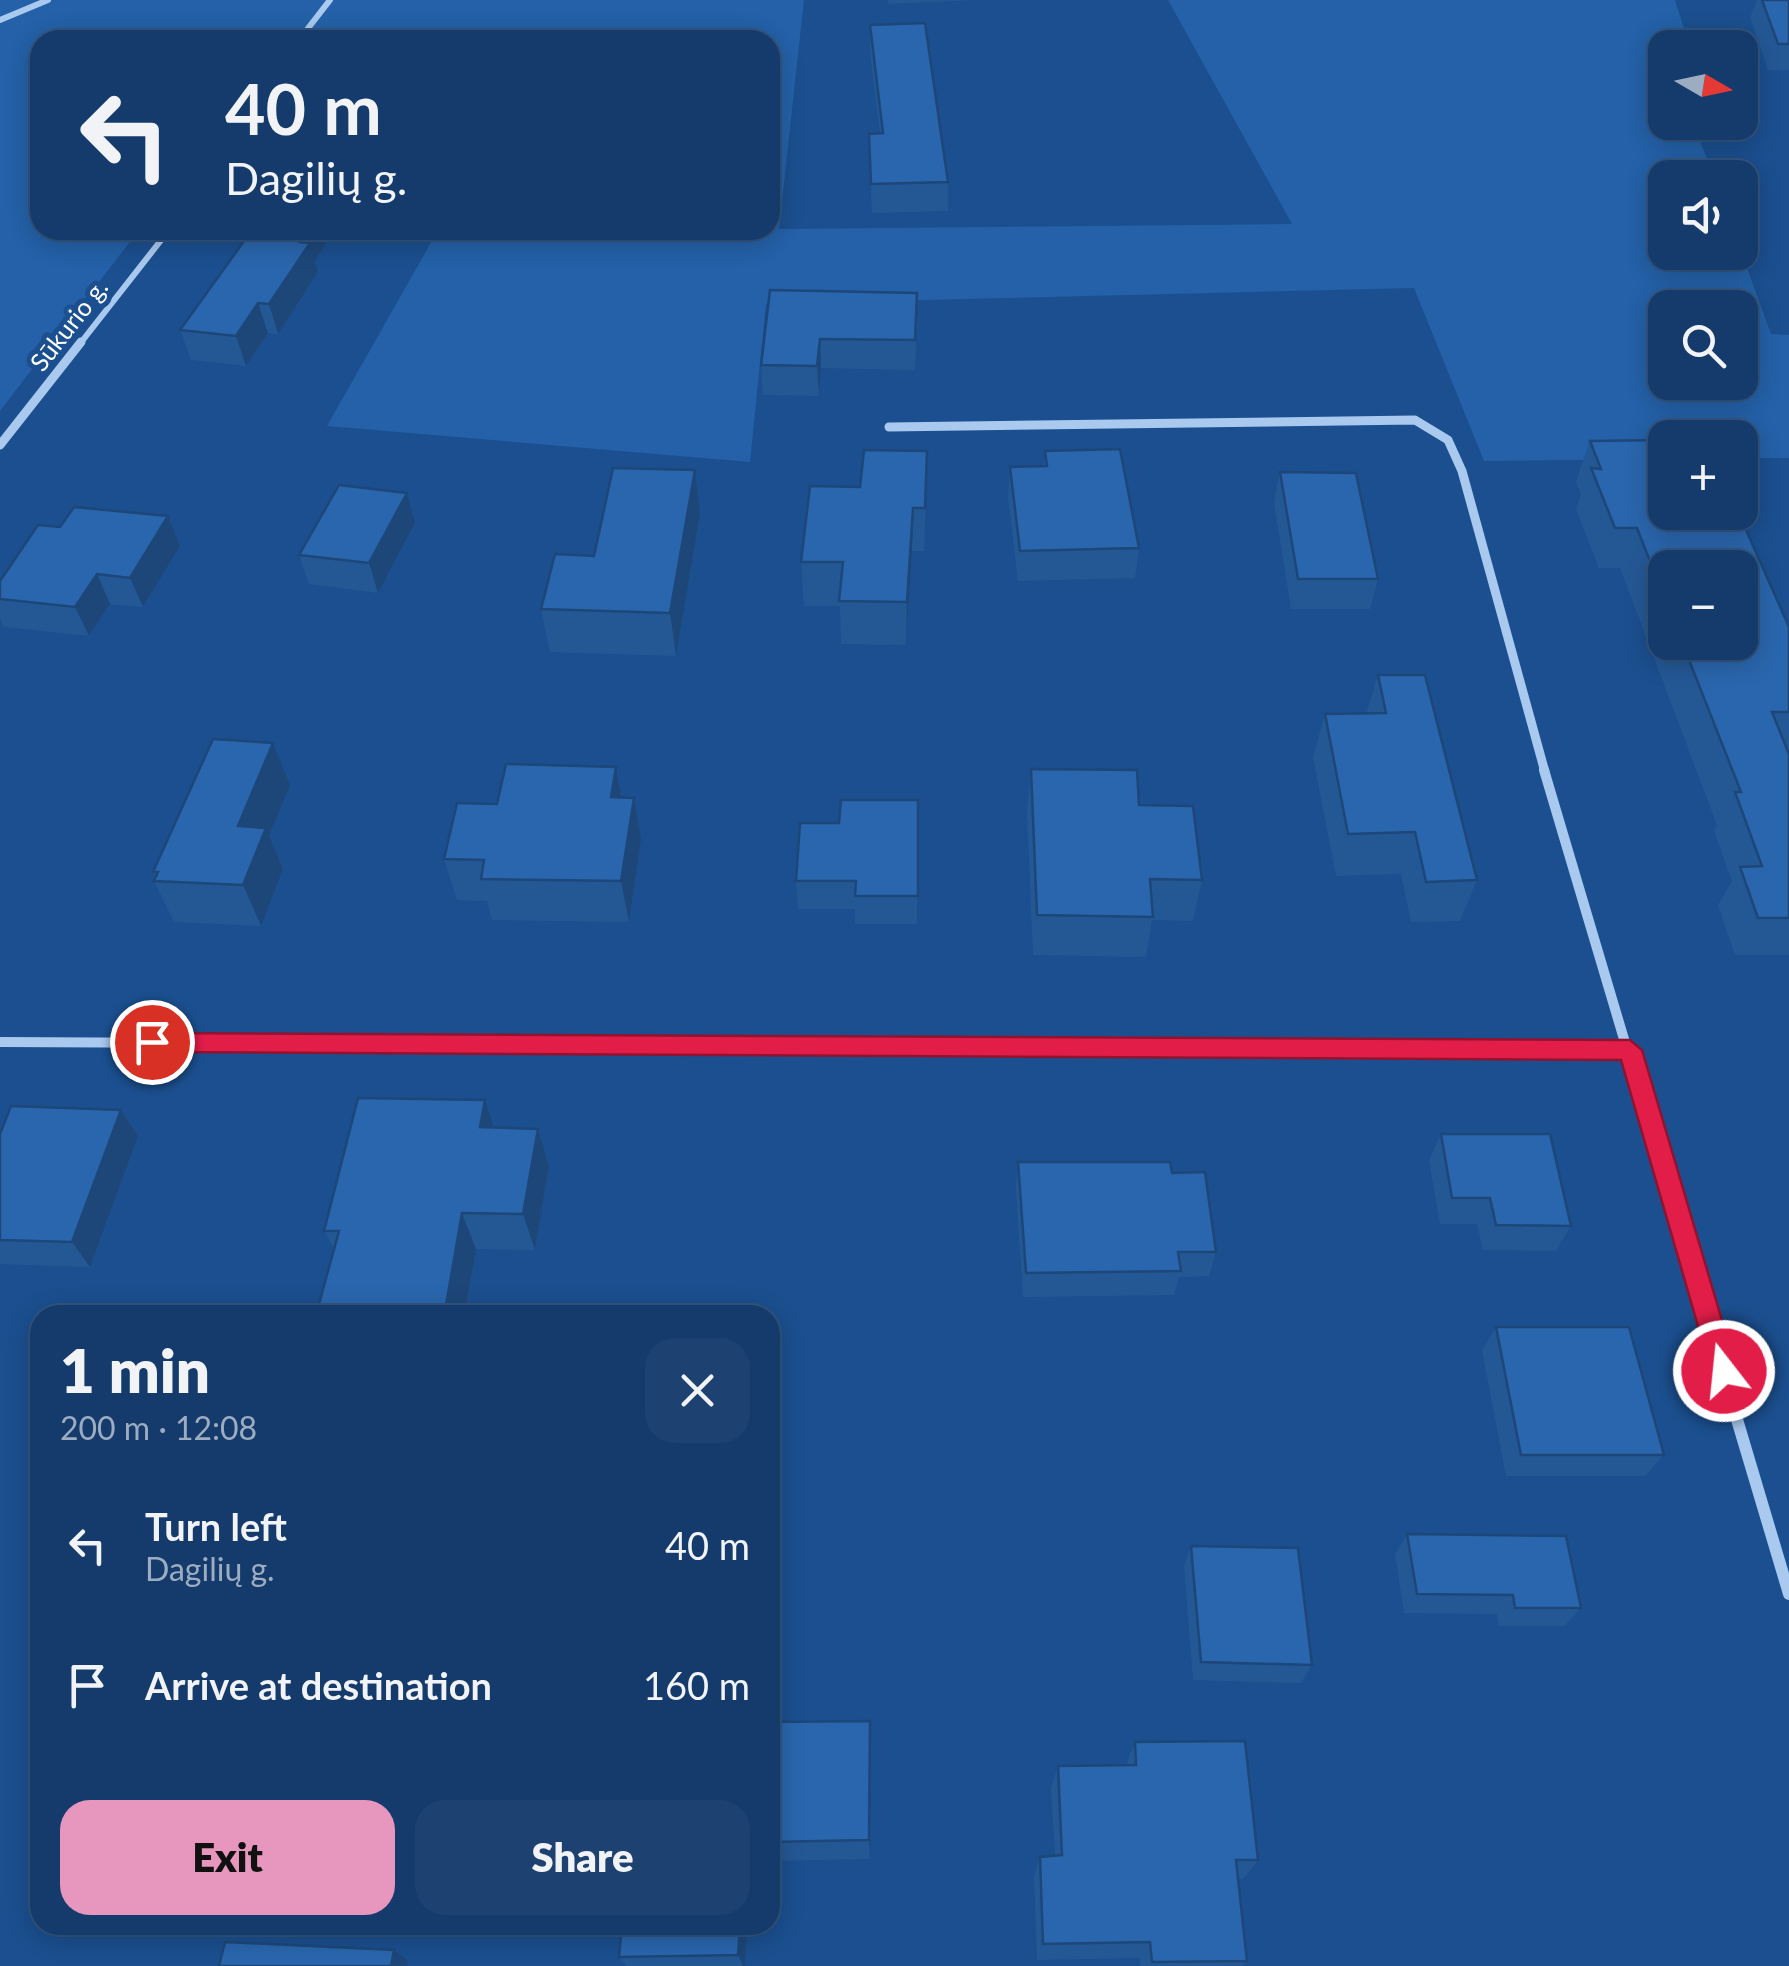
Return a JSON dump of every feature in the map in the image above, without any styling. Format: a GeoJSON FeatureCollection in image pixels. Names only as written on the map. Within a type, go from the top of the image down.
{"type":"FeatureCollection","features":[{"type":"Feature","properties":{"kind":"street"},"geometry":{"type":"LineString","coordinates":[[0,20],[48,0]]}},
{"type":"Feature","properties":{"kind":"street"},"geometry":{"type":"LineString","coordinates":[[307,30],[330,0]]}},
{"type":"Feature","properties":{"kind":"street","name":"Sūkurio g."},"geometry":{"type":"LineString","coordinates":[[0,446],[161,240]]}},
{"type":"Feature","properties":{"kind":"street"},"geometry":{"type":"LineString","coordinates":[[889,426],[1415,420],[1448,440],[1462,471],[1510,656],[1789,1594]]}},
{"type":"Feature","properties":{"kind":"street"},"geometry":{"type":"LineString","coordinates":[[0,1042],[1630,1050]]}},
{"type":"Feature","properties":{"kind":"shaded area"},"geometry":{"type":"Polygon","coordinates":[[[0,0],[804,0],[780,220],[780,30],[30,30],[30,240],[131,240],[0,411],[0,0]]]}},
{"type":"Feature","properties":{"kind":"shaded area"},"geometry":{"type":"Polygon","coordinates":[[[1168,0],[1675,0],[1685,30],[1648,30],[1648,140],[1700,140],[1707,160],[1648,160],[1648,270],[1748,270],[1755,290],[1648,290],[1648,400],[1758,400],[1758,298],[1771,334],[1789,335],[1789,458],[1758,458],[1758,420],[1648,420],[1648,459],[1484,461],[1414,288],[766,304],[750,462],[327,426],[432,240],[780,240],[780,229],[1292,224],[1168,0]]]}},
{"type":"Feature","properties":{"kind":"building"},"geometry":{"type":"Polygon","coordinates":[[[1762,0],[1789,0],[1789,44],[1778,44],[1762,0]]]}},
{"type":"Feature","properties":{"kind":"building"},"geometry":{"type":"Polygon","coordinates":[[[925,23],[948,182],[871,184],[869,134],[883,133],[870,25],[925,23]]]}},
{"type":"Feature","properties":{"kind":"building"},"geometry":{"type":"Polygon","coordinates":[[[245,240],[310,243],[269,304],[258,303],[236,336],[180,330],[245,240]]]}},
{"type":"Feature","properties":{"kind":"building"},"geometry":{"type":"Polygon","coordinates":[[[770,290],[917,293],[915,340],[820,339],[817,366],[761,365],[770,290]]]}},
{"type":"Feature","properties":{"kind":"building"},"geometry":{"type":"Polygon","coordinates":[[[1648,440],[1648,530],[1746,530],[1755,550],[1648,550],[1648,556],[1637,528],[1615,528],[1591,468],[1601,469],[1590,441],[1648,440]]]}},
{"type":"Feature","properties":{"kind":"building"},"geometry":{"type":"Polygon","coordinates":[[[1120,449],[1139,548],[1020,551],[1010,467],[1047,466],[1045,451],[1120,449]]]}},
{"type":"Feature","properties":{"kind":"building"},"geometry":{"type":"Polygon","coordinates":[[[864,450],[927,451],[925,508],[913,508],[907,602],[839,601],[843,562],[801,562],[810,486],[860,487],[864,450]]]}},
{"type":"Feature","properties":{"kind":"building"},"geometry":{"type":"Polygon","coordinates":[[[613,468],[695,470],[670,613],[541,609],[555,554],[594,556],[613,468]]]}},
{"type":"Feature","properties":{"kind":"building"},"geometry":{"type":"Polygon","coordinates":[[[1280,472],[1356,473],[1378,579],[1298,579],[1280,472]]]}},
{"type":"Feature","properties":{"kind":"building"},"geometry":{"type":"Polygon","coordinates":[[[339,485],[407,493],[369,563],[299,555],[339,485]]]}},
{"type":"Feature","properties":{"kind":"building"},"geometry":{"type":"Polygon","coordinates":[[[74,507],[168,516],[130,578],[97,574],[75,607],[0,599],[0,581],[38,525],[60,527],[74,507]]]}},
{"type":"Feature","properties":{"kind":"building"},"geometry":{"type":"Polygon","coordinates":[[[1758,557],[1789,627],[1789,712],[1772,712],[1789,754],[1789,918],[1758,918],[1740,867],[1762,866],[1735,792],[1741,792],[1689,660],[1758,660],[1758,557]]]}},
{"type":"Feature","properties":{"kind":"building"},"geometry":{"type":"Polygon","coordinates":[[[1378,675],[1425,675],[1477,880],[1426,882],[1415,832],[1348,834],[1325,714],[1386,713],[1378,675]]]}},
{"type":"Feature","properties":{"kind":"building"},"geometry":{"type":"Polygon","coordinates":[[[213,739],[273,743],[238,826],[266,828],[243,885],[154,881],[158,872],[153,872],[213,739]]]}},
{"type":"Feature","properties":{"kind":"building"},"geometry":{"type":"Polygon","coordinates":[[[506,764],[616,767],[611,797],[634,798],[621,881],[481,879],[484,860],[444,859],[457,803],[497,804],[506,764]]]}},
{"type":"Feature","properties":{"kind":"building"},"geometry":{"type":"Polygon","coordinates":[[[1031,769],[1137,770],[1139,805],[1193,806],[1202,880],[1150,879],[1153,917],[1037,915],[1031,769]]]}},
{"type":"Feature","properties":{"kind":"building"},"geometry":{"type":"Polygon","coordinates":[[[841,800],[918,800],[918,896],[855,896],[856,881],[796,881],[800,823],[839,823],[841,800]]]}},
{"type":"Feature","properties":{"kind":"building"},"geometry":{"type":"Polygon","coordinates":[[[358,1098],[485,1100],[480,1127],[538,1129],[523,1214],[462,1213],[446,1305],[319,1305],[339,1231],[324,1231],[358,1098]]]}},
{"type":"Feature","properties":{"kind":"building"},"geometry":{"type":"Polygon","coordinates":[[[11,1106],[121,1110],[72,1242],[0,1240],[0,1134],[11,1106]]]}},
{"type":"Feature","properties":{"kind":"building"},"geometry":{"type":"Polygon","coordinates":[[[1441,1134],[1550,1134],[1571,1226],[1496,1225],[1490,1198],[1452,1198],[1441,1134]]]}},
{"type":"Feature","properties":{"kind":"building"},"geometry":{"type":"Polygon","coordinates":[[[1018,1162],[1170,1162],[1172,1173],[1205,1172],[1216,1252],[1178,1252],[1181,1271],[1026,1273],[1018,1162]]]}},
{"type":"Feature","properties":{"kind":"building"},"geometry":{"type":"Polygon","coordinates":[[[1496,1327],[1629,1327],[1664,1455],[1521,1455],[1496,1327]]]}},
{"type":"Feature","properties":{"kind":"building"},"geometry":{"type":"Polygon","coordinates":[[[1407,1534],[1566,1536],[1581,1608],[1515,1608],[1513,1595],[1417,1594],[1407,1534]]]}},
{"type":"Feature","properties":{"kind":"building"},"geometry":{"type":"Polygon","coordinates":[[[1191,1546],[1298,1548],[1312,1665],[1201,1662],[1191,1546]]]}},
{"type":"Feature","properties":{"kind":"building"},"geometry":{"type":"Polygon","coordinates":[[[870,1721],[869,1840],[780,1842],[780,1722],[870,1721]]]}},
{"type":"Feature","properties":{"kind":"building"},"geometry":{"type":"Polygon","coordinates":[[[1245,1741],[1258,1860],[1236,1860],[1247,1961],[1152,1962],[1150,1942],[1043,1944],[1040,1857],[1062,1855],[1058,1766],[1136,1765],[1135,1742],[1245,1741]]]}},
{"type":"Feature","properties":{"kind":"building"},"geometry":{"type":"Polygon","coordinates":[[[621,1935],[739,1935],[738,1955],[619,1957],[621,1935]]]}},
{"type":"Feature","properties":{"kind":"building"},"geometry":{"type":"Polygon","coordinates":[[[225,1942],[394,1950],[391,1966],[219,1966],[225,1942]]]}},
{"type":"Feature","properties":{"kind":"route"},"geometry":{"type":"LineString","coordinates":[[152,1042],[1630,1050],[1724,1371]]}}]}
